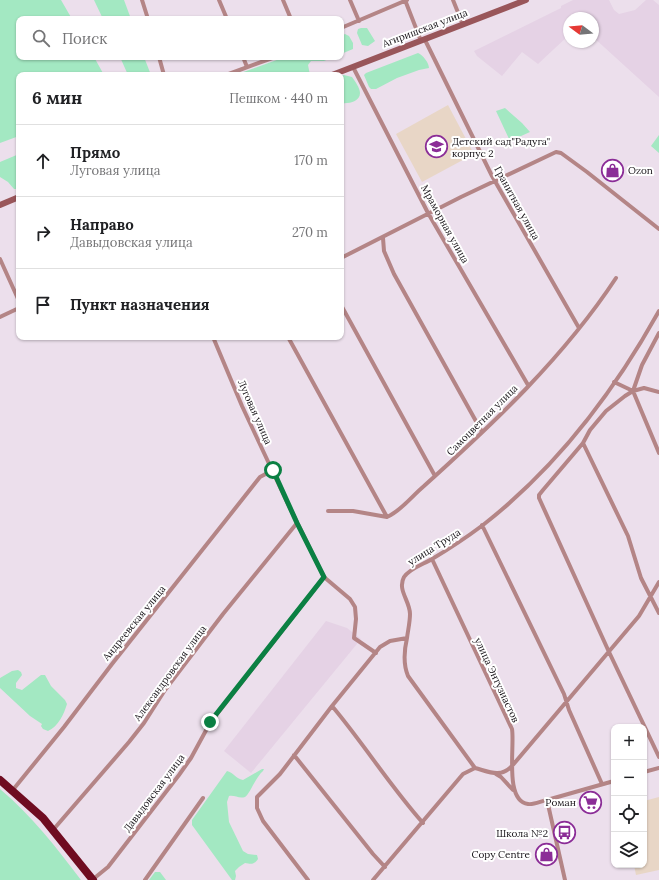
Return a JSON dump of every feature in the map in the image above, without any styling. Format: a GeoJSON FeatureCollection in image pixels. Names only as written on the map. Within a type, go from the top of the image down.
{"type":"FeatureCollection","features":[{"type":"Feature","properties":{"kind":"highway"},"geometry":{"type":"LineString","coordinates":[[0,780],[34,810],[53,830],[93,880]]}},
{"type":"Feature","properties":{"kind":"street"},"geometry":{"type":"LineString","coordinates":[[142,0],[147,16]]}},
{"type":"Feature","properties":{"kind":"street"},"geometry":{"type":"LineString","coordinates":[[219,0],[226,16]]}},
{"type":"Feature","properties":{"kind":"street"},"geometry":{"type":"LineString","coordinates":[[283,0],[290,16]]}},
{"type":"Feature","properties":{"kind":"street"},"geometry":{"type":"LineString","coordinates":[[350,0],[358,21]]}},
{"type":"Feature","properties":{"kind":"street"},"geometry":{"type":"LineString","coordinates":[[344,27],[406,0]]}},
{"type":"Feature","properties":{"kind":"street","name":"Гранитная улица"},"geometry":{"type":"LineString","coordinates":[[406,0],[423,40],[495,180],[579,328]]}},
{"type":"Feature","properties":{"kind":"street"},"geometry":{"type":"LineString","coordinates":[[453,0],[463,25]]}},
{"type":"Feature","properties":{"kind":"street","name":"Агиришская улица"},"geometry":{"type":"LineString","coordinates":[[340,72],[526,0]]}},
{"type":"Feature","properties":{"kind":"street"},"geometry":{"type":"LineString","coordinates":[[160,60],[163,72]]}},
{"type":"Feature","properties":{"kind":"street"},"geometry":{"type":"LineString","coordinates":[[244,60],[247,67]]}},
{"type":"Feature","properties":{"kind":"street"},"geometry":{"type":"LineString","coordinates":[[234,72],[267,60]]}},
{"type":"Feature","properties":{"kind":"street","name":"Мраморная улица"},"geometry":{"type":"LineString","coordinates":[[353,67],[428,213],[528,385]]}},
{"type":"Feature","properties":{"kind":"street"},"geometry":{"type":"LineString","coordinates":[[344,257],[383,238],[428,213],[556,152],[561,153],[587,172],[659,229]]}},
{"type":"Feature","properties":{"kind":"street"},"geometry":{"type":"LineString","coordinates":[[0,205],[16,198]]}},
{"type":"Feature","properties":{"kind":"street"},"geometry":{"type":"LineString","coordinates":[[383,238],[384,250],[394,274],[482,432]]}},
{"type":"Feature","properties":{"kind":"street"},"geometry":{"type":"LineString","coordinates":[[0,260],[16,295]]}},
{"type":"Feature","properties":{"kind":"street","name":"Самоцветная улица"},"geometry":{"type":"LineString","coordinates":[[387,517],[399,510],[436,476],[482,432],[551,361],[579,328],[616,278]]}},
{"type":"Feature","properties":{"kind":"street"},"geometry":{"type":"LineString","coordinates":[[0,317],[16,309]]}},
{"type":"Feature","properties":{"kind":"street"},"geometry":{"type":"LineString","coordinates":[[344,310],[436,476]]}},
{"type":"Feature","properties":{"kind":"street","name":"улица Труда"},"geometry":{"type":"LineString","coordinates":[[407,638],[410,614],[403,592],[402,582],[406,575],[482,526],[530,484],[593,412],[638,348],[659,311]]}},
{"type":"Feature","properties":{"kind":"street"},"geometry":{"type":"LineString","coordinates":[[659,333],[642,365],[633,391],[659,453]]}},
{"type":"Feature","properties":{"kind":"street","name":"Луговая улица"},"geometry":{"type":"LineString","coordinates":[[214,340],[242,406],[324,577],[350,599],[355,607],[356,619],[354,638],[376,653]]}},
{"type":"Feature","properties":{"kind":"street"},"geometry":{"type":"LineString","coordinates":[[290,340],[387,517]]}},
{"type":"Feature","properties":{"kind":"street"},"geometry":{"type":"LineString","coordinates":[[614,382],[633,391]]}},
{"type":"Feature","properties":{"kind":"street"},"geometry":{"type":"LineString","coordinates":[[659,392],[644,388],[633,391],[606,411],[590,430],[583,443],[539,495],[540,501],[609,652],[659,756]]}},
{"type":"Feature","properties":{"kind":"street"},"geometry":{"type":"LineString","coordinates":[[583,443],[628,536],[641,578],[659,613]]}},
{"type":"Feature","properties":{"kind":"street","name":"Андреевская улица"},"geometry":{"type":"LineString","coordinates":[[12,791],[55,739],[112,664],[260,477],[273,470]]}},
{"type":"Feature","properties":{"kind":"street"},"geometry":{"type":"LineString","coordinates":[[328,511],[362,512],[387,517]]}},
{"type":"Feature","properties":{"kind":"street","name":"Александровская улица"},"geometry":{"type":"LineString","coordinates":[[53,830],[129,742],[144,723],[165,690],[223,614],[297,523]]}},
{"type":"Feature","properties":{"kind":"street"},"geometry":{"type":"LineString","coordinates":[[482,526],[538,640],[602,784]]}},
{"type":"Feature","properties":{"kind":"street","name":"улица Энтузиастов"},"geometry":{"type":"LineString","coordinates":[[432,559],[512,729],[512,782],[516,793]]}},
{"type":"Feature","properties":{"kind":"street","name":"Давыдовская улица"},"geometry":{"type":"LineString","coordinates":[[93,880],[108,867],[179,774],[190,758],[210,722],[324,577]]}},
{"type":"Feature","properties":{"kind":"street"},"geometry":{"type":"LineString","coordinates":[[308,880],[263,821],[257,808],[256,800],[260,793],[280,774],[332,706],[386,642],[407,638],[404,654],[408,676],[475,768],[494,773],[502,773],[512,766],[639,616],[659,582]]}},
{"type":"Feature","properties":{"kind":"street"},"geometry":{"type":"LineString","coordinates":[[332,706],[409,807],[423,823]]}},
{"type":"Feature","properties":{"kind":"street"},"geometry":{"type":"LineString","coordinates":[[294,755],[385,867]]}},
{"type":"Feature","properties":{"kind":"street"},"geometry":{"type":"LineString","coordinates":[[373,880],[423,823],[458,778],[475,768]]}},
{"type":"Feature","properties":{"kind":"street"},"geometry":{"type":"LineString","coordinates":[[647,771],[659,768]]}},
{"type":"Feature","properties":{"kind":"street"},"geometry":{"type":"LineString","coordinates":[[494,773],[501,777],[516,793],[521,801],[528,804],[547,800],[611,781]]}},
{"type":"Feature","properties":{"kind":"street"},"geometry":{"type":"LineString","coordinates":[[144,880],[203,798]]}},
{"type":"Feature","properties":{"kind":"street"},"geometry":{"type":"LineString","coordinates":[[547,800],[565,880]]}},
{"type":"Feature","properties":{"kind":"shaded area"},"geometry":{"type":"Polygon","coordinates":[[[573,0],[609,0],[614,10],[619,14],[635,10],[646,0],[653,0],[659,5],[659,97],[599,42],[599,12],[563,12],[563,41],[538,64],[522,52],[502,76],[477,56],[474,51],[561,8],[561,6],[573,0]]]}},
{"type":"Feature","properties":{"kind":"shaded area","name":"Детский сад\"Радуга\" корпус 2"},"geometry":{"type":"Polygon","coordinates":[[[448,105],[474,154],[422,182],[396,134],[448,105]]]}},
{"type":"Feature","properties":{"kind":"shaded area"},"geometry":{"type":"Polygon","coordinates":[[[326,621],[347,628],[361,639],[251,773],[224,751],[326,621]]]}},
{"type":"Feature","properties":{"kind":"shaded area"},"geometry":{"type":"Polygon","coordinates":[[[659,797],[659,870],[636,875],[635,868],[647,868],[647,800],[659,797]]]}},
{"type":"Feature","properties":{"kind":"green space"},"geometry":{"type":"Polygon","coordinates":[[[0,0],[61,0],[70,16],[16,16],[16,60],[96,60],[102,72],[16,72],[16,137],[0,143],[0,0]]]}},
{"type":"Feature","properties":{"kind":"green space"},"geometry":{"type":"Polygon","coordinates":[[[94,0],[124,0],[130,16],[102,16],[94,0]]]}},
{"type":"Feature","properties":{"kind":"green space"},"geometry":{"type":"Polygon","coordinates":[[[367,28],[375,41],[368,46],[362,45],[357,33],[358,29],[367,28]]]}},
{"type":"Feature","properties":{"kind":"green space"},"geometry":{"type":"Polygon","coordinates":[[[344,34],[349,36],[353,43],[353,49],[344,53],[344,34]]]}},
{"type":"Feature","properties":{"kind":"green space"},"geometry":{"type":"Polygon","coordinates":[[[418,53],[425,59],[429,68],[397,78],[376,89],[371,89],[369,87],[364,75],[366,73],[418,53]]]}},
{"type":"Feature","properties":{"kind":"green space"},"geometry":{"type":"Polygon","coordinates":[[[121,60],[145,60],[150,72],[127,72],[121,60]]]}},
{"type":"Feature","properties":{"kind":"green space"},"geometry":{"type":"Polygon","coordinates":[[[277,60],[326,60],[311,61],[308,65],[309,72],[243,72],[277,60]]]}},
{"type":"Feature","properties":{"kind":"green space"},"geometry":{"type":"Polygon","coordinates":[[[344,75],[352,77],[360,91],[356,100],[344,103],[344,75]]]}},
{"type":"Feature","properties":{"kind":"green space"},"geometry":{"type":"Polygon","coordinates":[[[505,108],[530,132],[510,141],[496,111],[505,108]]]}},
{"type":"Feature","properties":{"kind":"green space"},"geometry":{"type":"Polygon","coordinates":[[[659,135],[659,153],[651,146],[659,135]]]}},
{"type":"Feature","properties":{"kind":"green space"},"geometry":{"type":"Polygon","coordinates":[[[16,155],[16,189],[0,177],[0,162],[16,155]]]}},
{"type":"Feature","properties":{"kind":"green space"},"geometry":{"type":"Polygon","coordinates":[[[18,670],[22,675],[16,683],[16,688],[22,690],[41,675],[45,675],[51,686],[65,700],[67,704],[62,716],[52,729],[48,731],[43,729],[41,726],[42,724],[30,716],[0,688],[0,678],[12,671],[18,670]]]}},
{"type":"Feature","properties":{"kind":"green space"},"geometry":{"type":"Polygon","coordinates":[[[264,769],[245,797],[229,796],[227,802],[229,822],[243,851],[248,854],[257,855],[258,859],[254,863],[245,863],[239,867],[235,871],[235,880],[232,880],[192,825],[192,820],[227,771],[243,780],[264,769]]]}},
{"type":"Feature","properties":{"kind":"green space"},"geometry":{"type":"Polygon","coordinates":[[[0,789],[33,821],[81,880],[0,880],[0,789]]]}},
{"type":"Feature","properties":{"kind":"green space"},"geometry":{"type":"Polygon","coordinates":[[[155,872],[160,872],[166,880],[149,880],[155,872]]]}},
{"type":"Feature","properties":{"kind":"place","name":"Детский сад\"Радуга\" корпус 2"},"geometry":{"type":"Point","coordinates":[437,147]}},
{"type":"Feature","properties":{"kind":"place","name":"Ozon"},"geometry":{"type":"Point","coordinates":[613,170]}},
{"type":"Feature","properties":{"kind":"place","name":"Роман"},"geometry":{"type":"Point","coordinates":[591,802]}},
{"type":"Feature","properties":{"kind":"place","name":"Школа №2"},"geometry":{"type":"Point","coordinates":[564,833]}},
{"type":"Feature","properties":{"kind":"place","name":"Copy Centre"},"geometry":{"type":"Point","coordinates":[546,854]}},
{"type":"Feature","properties":{"kind":"route"},"geometry":{"type":"LineString","coordinates":[[210,722],[324,577],[273,470]]}}]}
